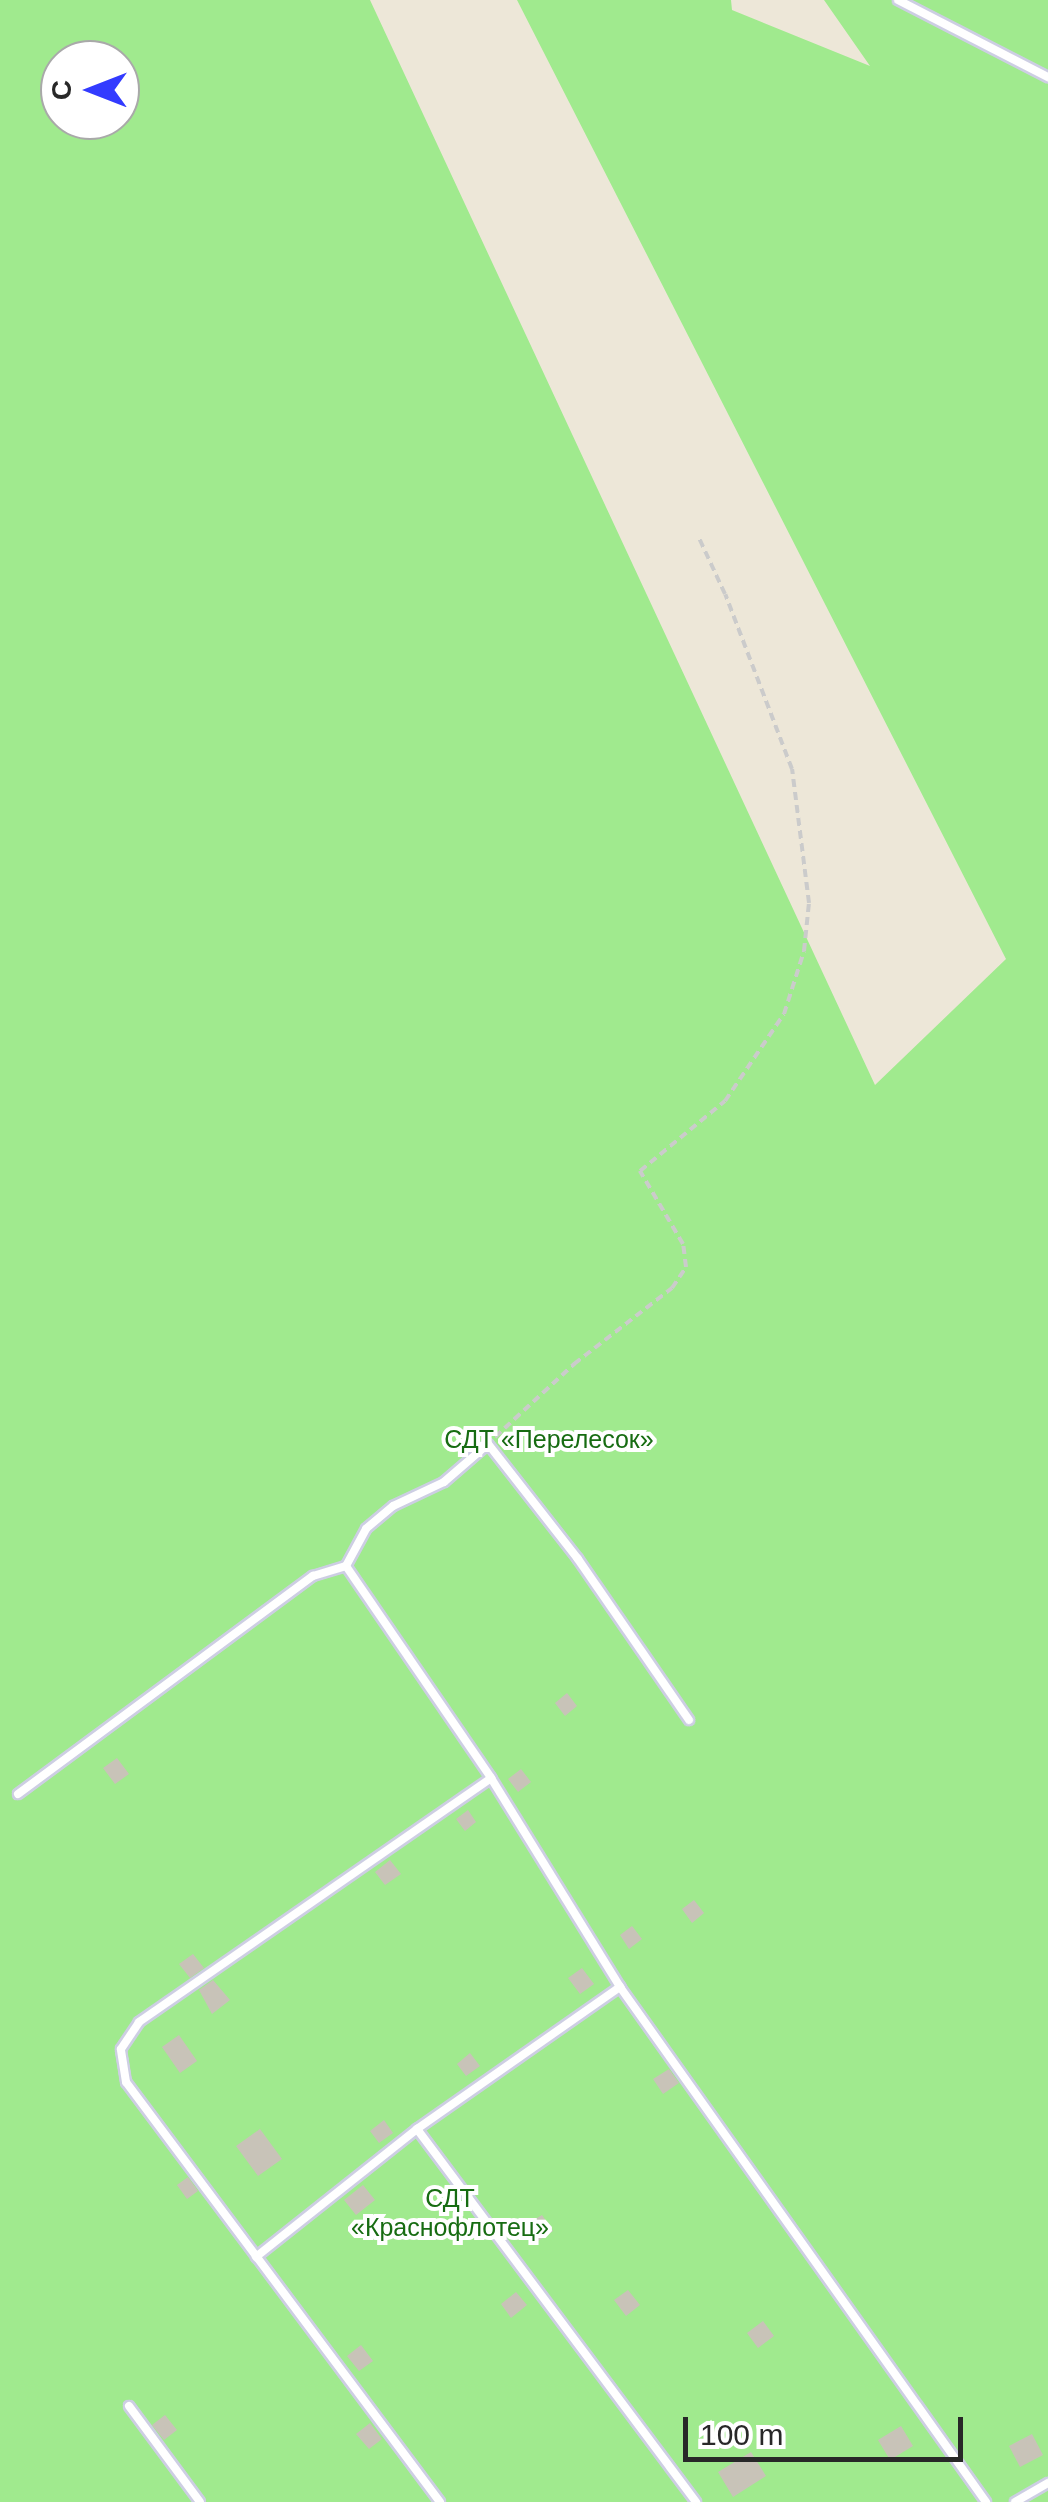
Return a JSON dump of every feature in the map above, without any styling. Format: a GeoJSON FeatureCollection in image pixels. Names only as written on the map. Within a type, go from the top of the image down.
{"type":"FeatureCollection","features":[{"type":"Feature","properties":{"kind":"lane"},"geometry":{"type":"LineString","coordinates":[[898,0],[1048,77]]}},
{"type":"Feature","properties":{"kind":"lane"},"geometry":{"type":"LineString","coordinates":[[18,1794],[313,1576],[346,1566],[366,1529],[394,1506],[444,1482],[488,1444],[578,1560],[689,1720]]}},
{"type":"Feature","properties":{"kind":"lane"},"geometry":{"type":"LineString","coordinates":[[346,1566],[491,1778],[620,1987],[986,2502]]}},
{"type":"Feature","properties":{"kind":"lane"},"geometry":{"type":"LineString","coordinates":[[440,2502],[126,2082],[121,2049],[139,2022],[491,1778]]}},
{"type":"Feature","properties":{"kind":"lane"},"geometry":{"type":"LineString","coordinates":[[256,2258],[417,2130],[620,1987]]}},
{"type":"Feature","properties":{"kind":"lane"},"geometry":{"type":"LineString","coordinates":[[417,2130],[696,2502]]}},
{"type":"Feature","properties":{"kind":"lane"},"geometry":{"type":"LineString","coordinates":[[128,2406],[200,2502]]}},
{"type":"Feature","properties":{"kind":"lane"},"geometry":{"type":"LineString","coordinates":[[1015,2502],[1048,2483]]}},
{"type":"Feature","properties":{"kind":"path"},"geometry":{"type":"LineString","coordinates":[[488,1444],[574,1364],[672,1288],[686,1268],[684,1244],[640,1171],[726,1100],[758,1058],[784,1014],[804,951],[809,903],[792,769],[726,594],[699,538]]}},
{"type":"Feature","properties":{"kind":"green space"},"geometry":{"type":"Polygon","coordinates":[[[0,0],[370,0],[875,1085],[1006,959],[517,0],[731,0],[732,10],[870,66],[824,0],[1048,0],[1048,2502],[0,2502],[0,0]]]}},
{"type":"Feature","properties":{"kind":"building"},"geometry":{"type":"Polygon","coordinates":[[[567,1693],[577,1706],[565,1716],[555,1703],[567,1693]]]}},
{"type":"Feature","properties":{"kind":"building"},"geometry":{"type":"Polygon","coordinates":[[[117,1758],[129,1774],[115,1784],[103,1768],[117,1758]]]}},
{"type":"Feature","properties":{"kind":"building"},"geometry":{"type":"Polygon","coordinates":[[[521,1769],[531,1782],[518,1792],[508,1779],[521,1769]]]}},
{"type":"Feature","properties":{"kind":"building"},"geometry":{"type":"Polygon","coordinates":[[[468,1810],[476,1822],[465,1831],[456,1819],[468,1810]]]}},
{"type":"Feature","properties":{"kind":"building"},"geometry":{"type":"Polygon","coordinates":[[[390,1860],[401,1874],[385,1885],[375,1872],[390,1860]]]}},
{"type":"Feature","properties":{"kind":"building"},"geometry":{"type":"Polygon","coordinates":[[[694,1900],[704,1913],[692,1923],[682,1909],[694,1900]]]}},
{"type":"Feature","properties":{"kind":"building"},"geometry":{"type":"Polygon","coordinates":[[[632,1926],[642,1939],[629,1949],[620,1935],[632,1926]]]}},
{"type":"Feature","properties":{"kind":"building"},"geometry":{"type":"Polygon","coordinates":[[[193,1954],[204,1968],[190,1978],[179,1964],[193,1954]]]}},
{"type":"Feature","properties":{"kind":"building"},"geometry":{"type":"Polygon","coordinates":[[[582,1968],[594,1984],[580,1994],[568,1978],[582,1968]]]}},
{"type":"Feature","properties":{"kind":"building"},"geometry":{"type":"Polygon","coordinates":[[[213,1980],[230,2000],[212,2014],[199,1990],[213,1980]]]}},
{"type":"Feature","properties":{"kind":"building"},"geometry":{"type":"Polygon","coordinates":[[[179,2035],[197,2061],[180,2073],[162,2047],[179,2035]]]}},
{"type":"Feature","properties":{"kind":"building"},"geometry":{"type":"Polygon","coordinates":[[[470,2053],[480,2066],[466,2076],[457,2064],[470,2053]]]}},
{"type":"Feature","properties":{"kind":"building"},"geometry":{"type":"Polygon","coordinates":[[[669,2069],[679,2083],[663,2094],[653,2079],[669,2069]]]}},
{"type":"Feature","properties":{"kind":"building"},"geometry":{"type":"Polygon","coordinates":[[[384,2120],[393,2133],[379,2143],[370,2131],[384,2120]]]}},
{"type":"Feature","properties":{"kind":"building"},"geometry":{"type":"Polygon","coordinates":[[[260,2129],[282,2159],[258,2176],[236,2146],[260,2129]]]}},
{"type":"Feature","properties":{"kind":"building"},"geometry":{"type":"Polygon","coordinates":[[[188,2177],[198,2191],[187,2199],[177,2185],[188,2177]]]}},
{"type":"Feature","properties":{"kind":"building"},"geometry":{"type":"Polygon","coordinates":[[[363,2185],[375,2200],[356,2215],[344,2200],[363,2185]]]}},
{"type":"Feature","properties":{"kind":"building"},"geometry":{"type":"Polygon","coordinates":[[[542,2215],[553,2231],[535,2243],[524,2226],[542,2215]]]}},
{"type":"Feature","properties":{"kind":"building"},"geometry":{"type":"Polygon","coordinates":[[[628,2290],[640,2305],[626,2316],[614,2300],[628,2290]]]}},
{"type":"Feature","properties":{"kind":"building"},"geometry":{"type":"Polygon","coordinates":[[[516,2292],[527,2305],[511,2318],[501,2304],[516,2292]]]}},
{"type":"Feature","properties":{"kind":"building"},"geometry":{"type":"Polygon","coordinates":[[[763,2321],[774,2336],[758,2348],[747,2333],[763,2321]]]}},
{"type":"Feature","properties":{"kind":"building"},"geometry":{"type":"Polygon","coordinates":[[[361,2345],[373,2361],[359,2371],[347,2356],[361,2345]]]}},
{"type":"Feature","properties":{"kind":"building"},"geometry":{"type":"Polygon","coordinates":[[[165,2415],[177,2430],[164,2440],[152,2425],[165,2415]]]}},
{"type":"Feature","properties":{"kind":"building"},"geometry":{"type":"Polygon","coordinates":[[[370,2423],[382,2439],[369,2449],[356,2434],[370,2423]]]}},
{"type":"Feature","properties":{"kind":"building"},"geometry":{"type":"Polygon","coordinates":[[[901,2426],[913,2446],[890,2460],[878,2440],[901,2426]]]}},
{"type":"Feature","properties":{"kind":"building"},"geometry":{"type":"Polygon","coordinates":[[[1032,2434],[1043,2455],[1020,2467],[1009,2446],[1032,2434]]]}},
{"type":"Feature","properties":{"kind":"building"},"geometry":{"type":"Polygon","coordinates":[[[751,2452],[766,2476],[733,2497],[718,2472],[751,2452]]]}},
{"type":"Feature","properties":{"kind":"park label","name":"СДТ «Перелесок»"},"geometry":{"type":"Point","coordinates":[549,1439]}},
{"type":"Feature","properties":{"kind":"park label","name":"СДТ «Краснофлотец»"},"geometry":{"type":"Point","coordinates":[450,2214]}}]}
